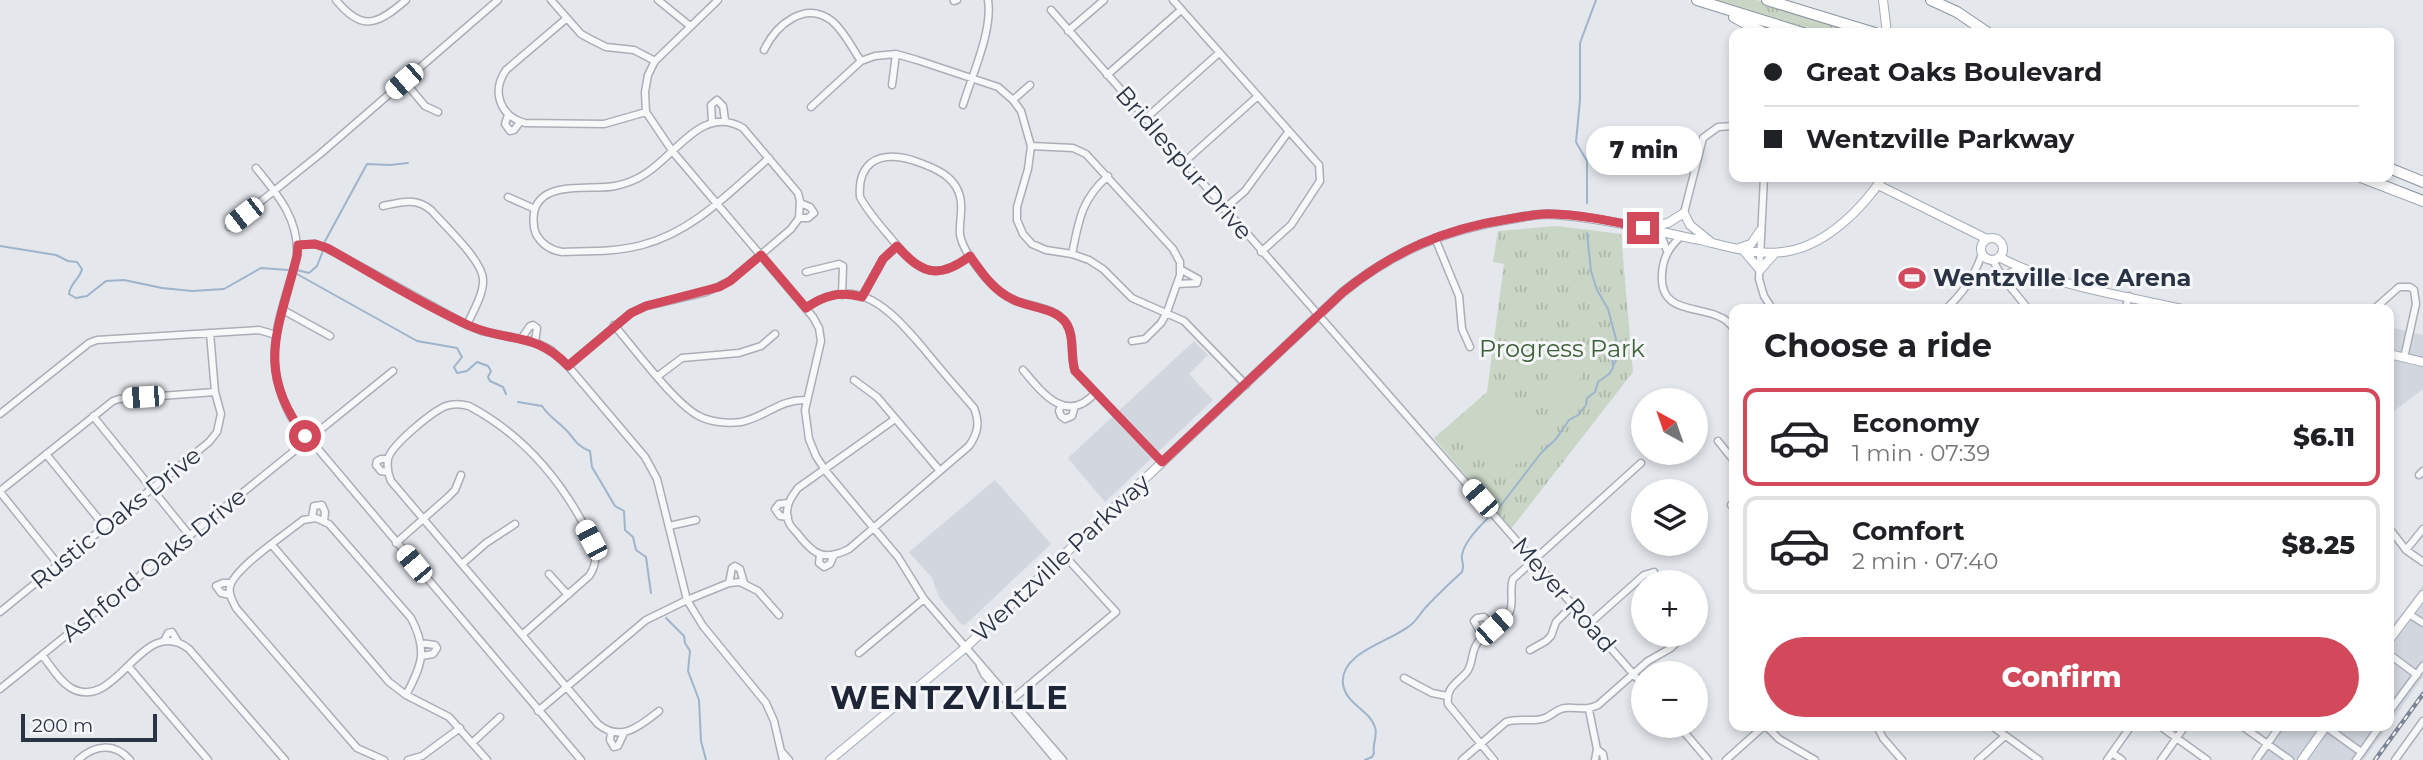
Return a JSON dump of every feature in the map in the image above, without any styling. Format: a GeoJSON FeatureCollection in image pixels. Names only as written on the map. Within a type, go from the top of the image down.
{"type":"FeatureCollection","features":[{"type":"Feature","properties":{"kind":"highway"},"geometry":{"type":"LineString","coordinates":[[1697,0],[1787,28]]}},
{"type":"Feature","properties":{"kind":"highway"},"geometry":{"type":"LineString","coordinates":[[1767,0],[1859,28]]}},
{"type":"Feature","properties":{"kind":"highway"},"geometry":{"type":"LineString","coordinates":[[1931,0],[1957,12],[1981,28]]}},
{"type":"Feature","properties":{"kind":"highway"},"geometry":{"type":"LineString","coordinates":[[1712,5],[1755,28]]}},
{"type":"Feature","properties":{"kind":"highway"},"geometry":{"type":"LineString","coordinates":[[2394,170],[2423,182]]}},
{"type":"Feature","properties":{"kind":"highway"},"geometry":{"type":"LineString","coordinates":[[2374,182],[2423,201]]}},
{"type":"Feature","properties":{"kind":"main road"},"geometry":{"type":"LineString","coordinates":[[1883,0],[1887,28]]}},
{"type":"Feature","properties":{"kind":"main road","name":"Wentzville Parkway"},"geometry":{"type":"LineString","coordinates":[[830,760],[965,648],[1318,315],[1373,268],[1435,238],[1478,224],[1545,214],[1607,220],[1760,253],[1793,251],[1827,234],[1861,204],[1879,182]]}},
{"type":"Feature","properties":{"kind":"main road"},"geometry":{"type":"LineString","coordinates":[[1882,182],[1968,235],[1992,255],[2062,281],[2162,304]]}},
{"type":"Feature","properties":{"kind":"main road"},"geometry":{"type":"LineString","coordinates":[[1643,228],[1668,223],[1684,213],[1689,225],[1713,243]]}},
{"type":"Feature","properties":{"kind":"main road"},"geometry":{"type":"LineString","coordinates":[[1931,213],[1987,239],[2000,242],[1992,255]]}},
{"type":"Feature","properties":{"kind":"main road"},"geometry":{"type":"LineString","coordinates":[[1760,231],[1751,244],[1740,250],[1760,270],[1775,253]]}},
{"type":"Feature","properties":{"kind":"main road"},"geometry":{"type":"LineString","coordinates":[[1987,239],[1992,255]]}},
{"type":"Feature","properties":{"kind":"main road"},"geometry":{"type":"LineString","coordinates":[[2011,284],[2011,273],[2027,270]]}},
{"type":"Feature","properties":{"kind":"main road"},"geometry":{"type":"LineString","coordinates":[[2394,355],[2423,362]]}},
{"type":"Feature","properties":{"kind":"main road"},"geometry":{"type":"LineString","coordinates":[[2394,634],[2423,595]]}},
{"type":"Feature","properties":{"kind":"main road"},"geometry":{"type":"LineString","coordinates":[[2302,760],[2322,731]]}},
{"type":"Feature","properties":{"kind":"street"},"geometry":{"type":"LineString","coordinates":[[335,0],[352,18],[369,21],[380,19],[406,0]]}},
{"type":"Feature","properties":{"kind":"street"},"geometry":{"type":"LineString","coordinates":[[229,227],[275,191],[498,0]]}},
{"type":"Feature","properties":{"kind":"street"},"geometry":{"type":"LineString","coordinates":[[551,0],[581,34],[606,47],[634,50],[655,61]]}},
{"type":"Feature","properties":{"kind":"street"},"geometry":{"type":"LineString","coordinates":[[658,0],[691,26]]}},
{"type":"Feature","properties":{"kind":"street"},"geometry":{"type":"LineString","coordinates":[[718,0],[655,61],[648,75],[646,112],[673,152],[806,308],[819,328],[821,341],[805,410],[809,439],[825,470],[898,557],[924,598],[979,664],[984,674],[1063,760]]}},
{"type":"Feature","properties":{"kind":"street"},"geometry":{"type":"LineString","coordinates":[[963,105],[987,27],[990,10],[988,0]]}},
{"type":"Feature","properties":{"kind":"street"},"geometry":{"type":"LineString","coordinates":[[1068,31],[1104,0]]}},
{"type":"Feature","properties":{"kind":"street"},"geometry":{"type":"LineString","coordinates":[[1173,0],[1319,165],[1320,181],[1291,225],[1262,252]]}},
{"type":"Feature","properties":{"kind":"street","name":"Bridlespur Drive"},"geometry":{"type":"LineString","coordinates":[[1051,10],[1182,163],[1318,315]]}},
{"type":"Feature","properties":{"kind":"street"},"geometry":{"type":"LineString","coordinates":[[1107,75],[1181,10]]}},
{"type":"Feature","properties":{"kind":"street"},"geometry":{"type":"LineString","coordinates":[[764,50],[771,36],[790,17],[811,12],[830,19],[861,61]]}},
{"type":"Feature","properties":{"kind":"street"},"geometry":{"type":"LineString","coordinates":[[567,18],[506,70],[500,79],[497,90],[508,115],[520,122],[604,124],[646,112]]}},
{"type":"Feature","properties":{"kind":"street"},"geometry":{"type":"LineString","coordinates":[[1144,119],[1219,53]]}},
{"type":"Feature","properties":{"kind":"street"},"geometry":{"type":"LineString","coordinates":[[892,85],[896,54]]}},
{"type":"Feature","properties":{"kind":"street"},"geometry":{"type":"LineString","coordinates":[[811,107],[861,61],[875,56],[896,54],[972,76],[998,87],[1013,100],[1026,124],[1031,146],[1028,169],[1017,207],[1017,220],[1023,234],[1032,244],[1045,250],[1089,260],[1103,269],[1132,298],[1184,321],[1246,385]]}},
{"type":"Feature","properties":{"kind":"street"},"geometry":{"type":"LineString","coordinates":[[404,81],[425,106],[438,112]]}},
{"type":"Feature","properties":{"kind":"street"},"geometry":{"type":"LineString","coordinates":[[1013,100],[1030,85]]}},
{"type":"Feature","properties":{"kind":"street"},"geometry":{"type":"LineString","coordinates":[[1182,163],[1258,96]]}},
{"type":"Feature","properties":{"kind":"street"},"geometry":{"type":"LineString","coordinates":[[712,121],[711,105],[717,100],[723,106],[725,120]]}},
{"type":"Feature","properties":{"kind":"street"},"geometry":{"type":"LineString","coordinates":[[508,115],[505,124],[510,131],[520,122]]}},
{"type":"Feature","properties":{"kind":"street"},"geometry":{"type":"LineString","coordinates":[[568,366],[614,325],[646,306],[719,287],[730,281],[791,229],[799,218],[800,203],[793,184],[743,128],[725,120],[712,121],[699,128],[673,152],[630,182],[600,188],[559,190],[544,197],[535,209],[534,229],[539,239],[553,250],[562,252],[623,249],[657,241],[681,230],[769,158]]}},
{"type":"Feature","properties":{"kind":"street"},"geometry":{"type":"LineString","coordinates":[[1684,213],[1703,138],[1714,129],[1729,126]]}},
{"type":"Feature","properties":{"kind":"street"},"geometry":{"type":"LineString","coordinates":[[1224,209],[1245,191],[1289,131]]}},
{"type":"Feature","properties":{"kind":"street"},"geometry":{"type":"LineString","coordinates":[[1031,146],[1073,148],[1086,154],[1172,249],[1180,262],[1177,284],[1161,323],[1145,339],[1132,341]]}},
{"type":"Feature","properties":{"kind":"street"},"geometry":{"type":"LineString","coordinates":[[970,256],[940,272],[916,265],[897,246],[860,197],[862,174],[869,164],[889,156],[900,157],[933,168],[954,184],[961,201],[960,235],[984,276],[1011,299],[1055,313],[1062,319],[1071,333],[1071,360],[1075,371],[1162,462]]}},
{"type":"Feature","properties":{"kind":"street"},"geometry":{"type":"LineString","coordinates":[[256,169],[275,191],[290,215],[298,245],[273,356],[281,398],[291,417],[581,760]]}},
{"type":"Feature","properties":{"kind":"street"},"geometry":{"type":"LineString","coordinates":[[1072,254],[1080,212],[1094,188],[1108,176]]}},
{"type":"Feature","properties":{"kind":"street"},"geometry":{"type":"LineString","coordinates":[[1764,182],[1760,270],[1761,289],[1770,304]]}},
{"type":"Feature","properties":{"kind":"street"},"geometry":{"type":"LineString","coordinates":[[508,197],[535,209]]}},
{"type":"Feature","properties":{"kind":"street"},"geometry":{"type":"LineString","coordinates":[[383,205],[412,201],[423,203],[479,266],[483,278],[482,289],[467,325]]}},
{"type":"Feature","properties":{"kind":"street"},"geometry":{"type":"LineString","coordinates":[[799,218],[808,218],[814,212],[800,203]]}},
{"type":"Feature","properties":{"kind":"street"},"geometry":{"type":"LineString","coordinates":[[1660,232],[1667,251],[1662,280],[1668,297],[1684,308],[1723,318],[1729,324]]}},
{"type":"Feature","properties":{"kind":"street"},"geometry":{"type":"LineString","coordinates":[[1667,251],[1681,236]]}},
{"type":"Feature","properties":{"kind":"street"},"geometry":{"type":"LineString","coordinates":[[1435,238],[1458,296],[1462,329],[1469,347]]}},
{"type":"Feature","properties":{"kind":"street"},"geometry":{"type":"LineString","coordinates":[[298,245],[315,244],[327,248],[467,325],[482,331],[536,342],[551,350],[568,366],[649,464],[657,479],[687,600],[703,626],[766,703],[783,760]]}},
{"type":"Feature","properties":{"kind":"street"},"geometry":{"type":"LineString","coordinates":[[862,297],[883,259],[897,246]]}},
{"type":"Feature","properties":{"kind":"street"},"geometry":{"type":"LineString","coordinates":[[1951,304],[1992,255],[2025,304]]}},
{"type":"Feature","properties":{"kind":"street"},"geometry":{"type":"LineString","coordinates":[[806,272],[839,264],[843,266],[842,295]]}},
{"type":"Feature","properties":{"kind":"street"},"geometry":{"type":"LineString","coordinates":[[1177,284],[1197,283],[1198,279],[1180,269]]}},
{"type":"Feature","properties":{"kind":"street"},"geometry":{"type":"LineString","coordinates":[[2379,304],[2399,287],[2410,287],[2414,290],[2416,304],[2404,358]]}},
{"type":"Feature","properties":{"kind":"street"},"geometry":{"type":"LineString","coordinates":[[806,308],[819,299],[842,295],[862,297],[878,303],[895,316],[974,408],[978,422],[975,437],[969,446],[849,549],[834,555],[820,554],[808,548],[789,524],[789,503],[797,488],[895,419]]}},
{"type":"Feature","properties":{"kind":"street"},"geometry":{"type":"LineString","coordinates":[[2127,304],[2129,296]]}},
{"type":"Feature","properties":{"kind":"street"},"geometry":{"type":"LineString","coordinates":[[283,310],[330,336]]}},
{"type":"Feature","properties":{"kind":"street","name":"Meyer Road"},"geometry":{"type":"LineString","coordinates":[[1318,315],[1631,672]]}},
{"type":"Feature","properties":{"kind":"street"},"geometry":{"type":"LineString","coordinates":[[521,339],[533,325],[537,328],[536,342]]}},
{"type":"Feature","properties":{"kind":"street"},"geometry":{"type":"LineString","coordinates":[[614,325],[687,408],[700,417],[712,421],[741,422],[786,401],[807,400]]}},
{"type":"Feature","properties":{"kind":"street"},"geometry":{"type":"LineString","coordinates":[[0,414],[89,343],[97,340],[259,330],[276,335]]}},
{"type":"Feature","properties":{"kind":"street","name":"Rustic Oaks Drive"},"geometry":{"type":"LineString","coordinates":[[1,608],[105,527],[209,442],[217,432],[221,414],[215,392],[210,333]]}},
{"type":"Feature","properties":{"kind":"street"},"geometry":{"type":"LineString","coordinates":[[658,376],[682,358],[740,354],[761,346],[775,334]]}},
{"type":"Feature","properties":{"kind":"street"},"geometry":{"type":"LineString","coordinates":[[1023,370],[1046,397],[1061,405],[1086,404],[1095,393]]}},
{"type":"Feature","properties":{"kind":"street","name":"Ashford Oaks Drive"},"geometry":{"type":"LineString","coordinates":[[0,689],[393,371]]}},
{"type":"Feature","properties":{"kind":"street"},"geometry":{"type":"LineString","coordinates":[[854,380],[877,397],[940,471]]}},
{"type":"Feature","properties":{"kind":"street"},"geometry":{"type":"LineString","coordinates":[[58,564],[0,492],[107,405],[119,399],[215,392]]}},
{"type":"Feature","properties":{"kind":"street"},"geometry":{"type":"LineString","coordinates":[[522,635],[593,571],[596,558],[594,546],[563,489],[544,464],[521,442],[477,410],[453,404],[436,412],[398,443],[388,459],[388,472],[396,488],[597,724],[611,732],[624,733],[639,727],[659,711]]}},
{"type":"Feature","properties":{"kind":"street"},"geometry":{"type":"LineString","coordinates":[[1061,405],[1059,411],[1065,419],[1072,416],[1075,406]]}},
{"type":"Feature","properties":{"kind":"street"},"geometry":{"type":"LineString","coordinates":[[93,416],[190,536]]}},
{"type":"Feature","properties":{"kind":"street"},"geometry":{"type":"LineString","coordinates":[[1718,441],[1729,455]]}},
{"type":"Feature","properties":{"kind":"street"},"geometry":{"type":"LineString","coordinates":[[46,454],[105,527]]}},
{"type":"Feature","properties":{"kind":"street"},"geometry":{"type":"LineString","coordinates":[[388,459],[382,458],[376,465],[381,471],[388,472]]}},
{"type":"Feature","properties":{"kind":"street"},"geometry":{"type":"LineString","coordinates":[[1494,760],[1448,704],[1447,696],[1451,686],[1468,672],[1472,663],[1472,652],[1483,637],[1508,614],[1512,604],[1510,585],[1513,579],[1638,466]]}},
{"type":"Feature","properties":{"kind":"street"},"geometry":{"type":"LineString","coordinates":[[396,543],[452,493],[461,475]]}},
{"type":"Feature","properties":{"kind":"street"},"geometry":{"type":"LineString","coordinates":[[788,517],[780,516],[775,509],[779,504],[789,503]]}},
{"type":"Feature","properties":{"kind":"street"},"geometry":{"type":"LineString","coordinates":[[312,518],[314,506],[322,505],[325,512],[324,521]]}},
{"type":"Feature","properties":{"kind":"street"},"geometry":{"type":"LineString","coordinates":[[381,760],[366,754],[349,740],[236,608],[230,595],[231,583],[238,572],[303,520],[312,518],[330,524],[411,618],[422,656],[406,695]]}},
{"type":"Feature","properties":{"kind":"street"},"geometry":{"type":"LineString","coordinates":[[669,526],[696,520]]}},
{"type":"Feature","properties":{"kind":"street"},"geometry":{"type":"LineString","coordinates":[[462,564],[514,524]]}},
{"type":"Feature","properties":{"kind":"street"},"geometry":{"type":"LineString","coordinates":[[2406,550],[2423,529]]}},
{"type":"Feature","properties":{"kind":"street"},"geometry":{"type":"LineString","coordinates":[[2394,534],[2406,550],[2423,562]]}},
{"type":"Feature","properties":{"kind":"street"},"geometry":{"type":"LineString","coordinates":[[272,545],[389,682],[406,695],[438,710],[460,728],[487,760]]}},
{"type":"Feature","properties":{"kind":"street"},"geometry":{"type":"LineString","coordinates":[[820,554],[819,563],[824,567],[830,564],[834,555]]}},
{"type":"Feature","properties":{"kind":"street"},"geometry":{"type":"LineString","coordinates":[[1010,702],[1116,612],[1064,555]]}},
{"type":"Feature","properties":{"kind":"street"},"geometry":{"type":"LineString","coordinates":[[729,583],[731,571],[735,566],[740,569],[744,583]]}},
{"type":"Feature","properties":{"kind":"street"},"geometry":{"type":"LineString","coordinates":[[549,574],[568,595]]}},
{"type":"Feature","properties":{"kind":"street"},"geometry":{"type":"LineString","coordinates":[[230,595],[221,593],[216,586],[231,583]]}},
{"type":"Feature","properties":{"kind":"street"},"geometry":{"type":"LineString","coordinates":[[538,712],[646,620],[729,583],[744,583],[758,591],[779,615]]}},
{"type":"Feature","properties":{"kind":"street"},"geometry":{"type":"LineString","coordinates":[[1589,624],[1631,587]]}},
{"type":"Feature","properties":{"kind":"street"},"geometry":{"type":"LineString","coordinates":[[859,653],[924,598]]}},
{"type":"Feature","properties":{"kind":"street"},"geometry":{"type":"LineString","coordinates":[[1530,650],[1551,636],[1556,622],[1573,605]]}},
{"type":"Feature","properties":{"kind":"street"},"geometry":{"type":"LineString","coordinates":[[2409,614],[2423,624]]}},
{"type":"Feature","properties":{"kind":"street"},"geometry":{"type":"LineString","coordinates":[[1483,637],[1475,626],[1476,618],[1483,617],[1494,627]]}},
{"type":"Feature","properties":{"kind":"street"},"geometry":{"type":"LineString","coordinates":[[42,655],[62,681],[83,692],[99,690],[154,644],[164,641],[178,642],[189,649],[285,760]]}},
{"type":"Feature","properties":{"kind":"street"},"geometry":{"type":"LineString","coordinates":[[420,642],[435,645],[437,648],[433,654],[422,656]]}},
{"type":"Feature","properties":{"kind":"street"},"geometry":{"type":"LineString","coordinates":[[1648,661],[1672,647]]}},
{"type":"Feature","properties":{"kind":"street"},"geometry":{"type":"LineString","coordinates":[[2394,658],[2417,675]]}},
{"type":"Feature","properties":{"kind":"street"},"geometry":{"type":"LineString","coordinates":[[128,666],[208,760]]}},
{"type":"Feature","properties":{"kind":"street"},"geometry":{"type":"LineString","coordinates":[[2394,705],[2423,666]]}},
{"type":"Feature","properties":{"kind":"street"},"geometry":{"type":"LineString","coordinates":[[1462,760],[1506,722],[1514,719],[1545,718],[1558,709],[1568,707],[1589,710],[1631,676]]}},
{"type":"Feature","properties":{"kind":"street"},"geometry":{"type":"LineString","coordinates":[[1404,678],[1432,693],[1447,696]]}},
{"type":"Feature","properties":{"kind":"street"},"geometry":{"type":"LineString","coordinates":[[1010,702],[1056,760]]}},
{"type":"Feature","properties":{"kind":"street"},"geometry":{"type":"LineString","coordinates":[[1589,710],[1597,749],[1595,760]]}},
{"type":"Feature","properties":{"kind":"street"},"geometry":{"type":"LineString","coordinates":[[472,743],[500,717]]}},
{"type":"Feature","properties":{"kind":"street"},"geometry":{"type":"LineString","coordinates":[[2395,760],[2423,721]]}},
{"type":"Feature","properties":{"kind":"street"},"geometry":{"type":"LineString","coordinates":[[408,760],[422,756],[460,728]]}},
{"type":"Feature","properties":{"kind":"street"},"geometry":{"type":"LineString","coordinates":[[1726,760],[1759,731]]}},
{"type":"Feature","properties":{"kind":"street"},"geometry":{"type":"LineString","coordinates":[[1770,731],[1815,760]]}},
{"type":"Feature","properties":{"kind":"street"},"geometry":{"type":"LineString","coordinates":[[1880,731],[1902,760]]}},
{"type":"Feature","properties":{"kind":"street"},"geometry":{"type":"LineString","coordinates":[[1998,731],[2039,760]]}},
{"type":"Feature","properties":{"kind":"street"},"geometry":{"type":"LineString","coordinates":[[2107,760],[2127,731]]}},
{"type":"Feature","properties":{"kind":"street"},"geometry":{"type":"LineString","coordinates":[[2167,731],[2207,760]]}},
{"type":"Feature","properties":{"kind":"street"},"geometry":{"type":"LineString","coordinates":[[2161,760],[2181,731]]}},
{"type":"Feature","properties":{"kind":"street"},"geometry":{"type":"LineString","coordinates":[[2249,731],[2290,760]]}},
{"type":"Feature","properties":{"kind":"street"},"geometry":{"type":"LineString","coordinates":[[2256,760],[2276,731]]}},
{"type":"Feature","properties":{"kind":"street"},"geometry":{"type":"LineString","coordinates":[[2332,731],[2361,752]]}},
{"type":"Feature","properties":{"kind":"street"},"geometry":{"type":"LineString","coordinates":[[2356,760],[2376,731]]}},
{"type":"Feature","properties":{"kind":"street"},"geometry":{"type":"LineString","coordinates":[[611,732],[610,740],[614,747],[618,746],[624,733]]}},
{"type":"Feature","properties":{"kind":"street"},"geometry":{"type":"LineString","coordinates":[[2414,733],[2423,739]]}},
{"type":"Feature","properties":{"kind":"street"},"geometry":{"type":"LineString","coordinates":[[1978,760],[2005,736]]}},
{"type":"Feature","properties":{"kind":"street"},"geometry":{"type":"LineString","coordinates":[[1689,738],[1708,760]]}},
{"type":"Feature","properties":{"kind":"street"},"geometry":{"type":"LineString","coordinates":[[78,760],[93,749],[106,747],[118,750],[130,760]]}},
{"type":"Feature","properties":{"kind":"street"},"geometry":{"type":"LineString","coordinates":[[1597,749],[1603,754],[1604,760]]}},
{"type":"Feature","properties":{"kind":"street"},"geometry":{"type":"LineString","coordinates":[[781,751],[789,760]]}},
{"type":"Feature","properties":{"kind":"street"},"geometry":{"type":"LineString","coordinates":[[2112,753],[2122,760]]}},
{"type":"Feature","properties":{"kind":"shaded area"},"geometry":{"type":"Polygon","coordinates":[[[2394,328],[2423,335],[2423,389],[2394,411],[2394,328]]]}},
{"type":"Feature","properties":{"kind":"shaded area"},"geometry":{"type":"Polygon","coordinates":[[[1194,341],[1208,355],[1189,374],[1213,400],[1105,502],[1068,458],[1194,341]]]}},
{"type":"Feature","properties":{"kind":"shaded area"},"geometry":{"type":"Polygon","coordinates":[[[995,480],[1051,544],[965,625],[961,624],[939,597],[932,578],[909,552],[995,480]]]}},
{"type":"Feature","properties":{"kind":"shaded area"},"geometry":{"type":"Polygon","coordinates":[[[2423,585],[2423,677],[2394,718],[2394,623],[2423,585]]]}},
{"type":"Feature","properties":{"kind":"shaded area"},"geometry":{"type":"Polygon","coordinates":[[[2276,731],[2384,731],[2364,760],[2255,760],[2276,731]]]}},
{"type":"Feature","properties":{"kind":"green space"},"geometry":{"type":"Polygon","coordinates":[[[1713,0],[1757,0],[1849,28],[1805,28],[1713,0]]]}},
{"type":"Feature","properties":{"kind":"green space","name":"Progress Park"},"geometry":{"type":"Polygon","coordinates":[[[1557,226],[1621,234],[1633,372],[1511,529],[1434,438],[1487,392],[1504,264],[1493,262],[1498,231],[1557,226]]]}},
{"type":"Feature","properties":{"kind":"green space"},"geometry":{"type":"Polygon","coordinates":[[[1561,356],[1585,369],[1564,408],[1542,395],[1561,356]]]}},
{"type":"Feature","properties":{"kind":"green space"},"geometry":{"type":"Polygon","coordinates":[[[1503,396],[1507,397],[1546,441],[1525,460],[1503,465],[1481,458],[1459,442],[1461,432],[1503,396]]]}},
{"type":"Feature","properties":{"kind":"waterway"},"geometry":{"type":"LineString","coordinates":[[1587,203],[1587,161],[1576,142],[1580,100],[1580,43],[1596,0]]}},
{"type":"Feature","properties":{"kind":"waterway"},"geometry":{"type":"LineString","coordinates":[[324,243],[367,164],[408,163]]}},
{"type":"Feature","properties":{"kind":"waterway"},"geometry":{"type":"LineString","coordinates":[[1498,509],[1541,453],[1556,439],[1569,420],[1578,415],[1586,405],[1587,398],[1595,392],[1598,382],[1613,368],[1612,353],[1616,339],[1608,309],[1597,290],[1591,271],[1587,233]]}},
{"type":"Feature","properties":{"kind":"waterway"},"geometry":{"type":"LineString","coordinates":[[0,246],[56,255],[77,262],[82,269],[69,294],[76,298],[87,296],[106,281],[124,280],[192,291],[224,289],[261,268],[288,270]]}},
{"type":"Feature","properties":{"kind":"waterway"},"geometry":{"type":"LineString","coordinates":[[297,270],[309,273],[317,266],[323,251]]}},
{"type":"Feature","properties":{"kind":"waterway"},"geometry":{"type":"LineString","coordinates":[[297,274],[417,341],[457,348],[462,357],[454,367],[457,373],[467,371],[477,362],[488,366],[491,371],[488,377],[490,381],[503,387],[506,394]]}},
{"type":"Feature","properties":{"kind":"waterway"},"geometry":{"type":"LineString","coordinates":[[1613,366],[1617,358],[1617,341]]}},
{"type":"Feature","properties":{"kind":"waterway"},"geometry":{"type":"LineString","coordinates":[[518,402],[542,406],[580,445],[590,451],[592,467],[615,506],[624,511],[625,530],[633,537],[636,550],[646,557],[651,593]]}},
{"type":"Feature","properties":{"kind":"waterway"},"geometry":{"type":"LineString","coordinates":[[1365,760],[1374,753],[1375,727],[1368,716],[1348,697],[1343,684],[1344,673],[1359,655],[1413,623],[1462,572],[1462,555],[1466,545],[1488,518]]}},
{"type":"Feature","properties":{"kind":"waterway"},"geometry":{"type":"LineString","coordinates":[[666,618],[684,636],[690,651],[688,671],[699,700],[701,741],[706,760]]}},
{"type":"Feature","properties":{"kind":"railway"},"geometry":{"type":"LineString","coordinates":[[2375,760],[2423,694]]}},
{"type":"Feature","properties":{"kind":"place","name":"Wentzville Ice Arena"},"geometry":{"type":"Point","coordinates":[1912,278]}},
{"type":"Feature","properties":{"kind":"district","name":"WENTZVILLE"},"geometry":{"type":"Point","coordinates":[950,698]}},
{"type":"Feature","properties":{"kind":"route"},"geometry":{"type":"LineString","coordinates":[[305,436],[281,398],[273,356],[298,245],[315,244],[327,248],[470,326],[536,342],[557,354],[568,366],[631,313],[646,306],[719,287],[761,255],[806,308],[829,295],[862,297],[883,259],[897,246],[916,265],[940,272],[970,256],[1000,292],[1017,302],[1055,313],[1068,325],[1071,333],[1071,360],[1075,371],[1162,462],[1343,292],[1373,268],[1399,254],[1435,238],[1478,224],[1545,214],[1607,220],[1643,228]]}}]}
